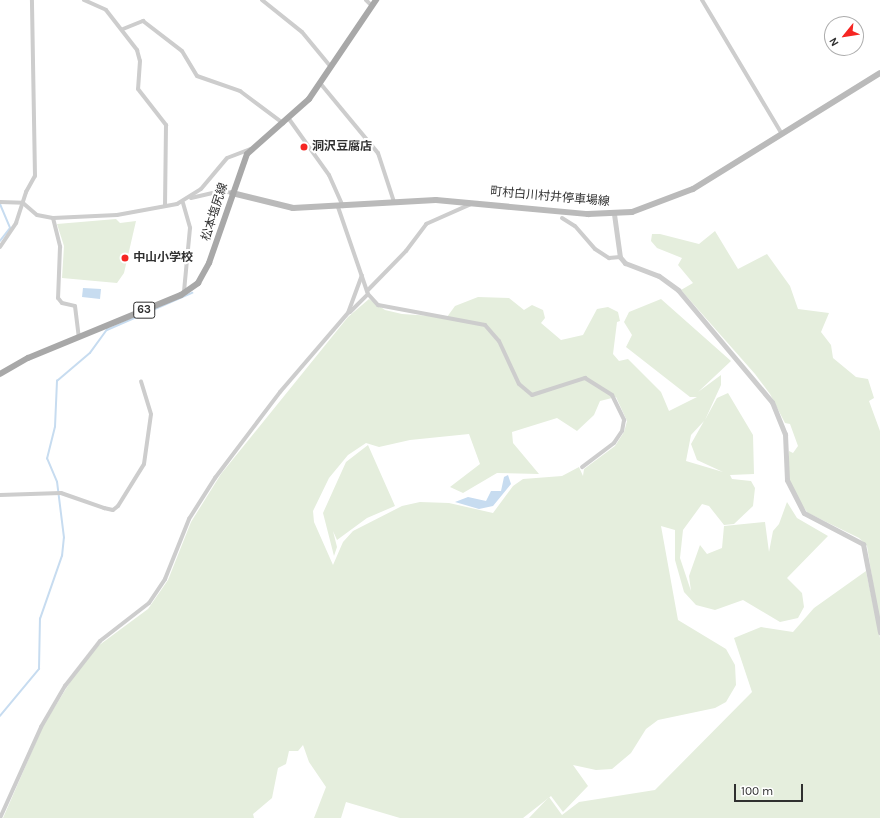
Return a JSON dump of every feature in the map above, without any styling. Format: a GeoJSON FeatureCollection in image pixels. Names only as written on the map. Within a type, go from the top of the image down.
{"type":"FeatureCollection","features":[{"type":"Feature","properties":{"kind":"main road"},"geometry":{"type":"LineString","coordinates":[[250,149],[289,119],[320,83],[376,0]]}},
{"type":"Feature","properties":{"kind":"main road","name":"町村白川村井停車場線"},"geometry":{"type":"LineString","coordinates":[[232,193],[293,208],[341,207],[394,202],[476,202],[614,214],[655,206],[682,194],[880,73]]}},
{"type":"Feature","properties":{"kind":"main road","name":"松本塩尻線"},"geometry":{"type":"LineString","coordinates":[[1,372],[184,292],[204,276],[232,193],[250,149]]}},
{"type":"Feature","properties":{"kind":"street"},"geometry":{"type":"LineString","coordinates":[[0,246],[16,223],[35,176],[32,0]]}},
{"type":"Feature","properties":{"kind":"street"},"geometry":{"type":"LineString","coordinates":[[84,0],[106,10],[123,29],[140,61],[138,88],[166,125],[165,205]]}},
{"type":"Feature","properties":{"kind":"street"},"geometry":{"type":"LineString","coordinates":[[262,0],[302,32],[331,67]]}},
{"type":"Feature","properties":{"kind":"street"},"geometry":{"type":"LineString","coordinates":[[366,0],[372,6]]}},
{"type":"Feature","properties":{"kind":"street"},"geometry":{"type":"LineString","coordinates":[[702,0],[782,134]]}},
{"type":"Feature","properties":{"kind":"street"},"geometry":{"type":"LineString","coordinates":[[123,29],[143,21],[182,51],[197,76],[240,91],[283,124]]}},
{"type":"Feature","properties":{"kind":"street"},"geometry":{"type":"LineString","coordinates":[[320,83],[378,153],[394,202]]}},
{"type":"Feature","properties":{"kind":"street"},"geometry":{"type":"LineString","coordinates":[[289,119],[329,175],[341,207],[368,293],[387,309],[434,313],[485,325],[499,341],[519,384],[532,395],[585,378],[607,389],[622,413],[622,431],[614,443],[582,468]]}},
{"type":"Feature","properties":{"kind":"street"},"geometry":{"type":"LineString","coordinates":[[191,198],[227,158],[250,149]]}},
{"type":"Feature","properties":{"kind":"street"},"geometry":{"type":"LineString","coordinates":[[0,202],[23,203],[37,215],[53,218],[118,216],[183,202],[191,198],[232,193]]}},
{"type":"Feature","properties":{"kind":"street"},"geometry":{"type":"LineString","coordinates":[[183,202],[190,228],[184,292]]}},
{"type":"Feature","properties":{"kind":"street"},"geometry":{"type":"LineString","coordinates":[[0,818],[40,727],[80,663],[100,641],[149,603],[164,579],[189,518],[215,478],[280,392],[348,313],[406,251],[426,224],[476,202]]}},
{"type":"Feature","properties":{"kind":"street"},"geometry":{"type":"LineString","coordinates":[[614,214],[620,257],[625,263],[660,276],[678,290],[765,391],[785,434],[787,480],[795,500],[816,522],[858,540],[866,550],[880,632]]}},
{"type":"Feature","properties":{"kind":"street"},"geometry":{"type":"LineString","coordinates":[[53,218],[60,247],[58,298],[62,303],[75,306],[79,338]]}},
{"type":"Feature","properties":{"kind":"street"},"geometry":{"type":"LineString","coordinates":[[562,218],[575,226],[596,249],[609,258],[620,257]]}},
{"type":"Feature","properties":{"kind":"street"},"geometry":{"type":"LineString","coordinates":[[348,313],[362,275]]}},
{"type":"Feature","properties":{"kind":"street"},"geometry":{"type":"LineString","coordinates":[[0,495],[65,494],[104,508],[113,510],[118,506],[144,464],[151,414],[140,382]]}},
{"type":"Feature","properties":{"kind":"green space"},"geometry":{"type":"Polygon","coordinates":[[[116,219],[120,223],[136,221],[124,273],[117,283],[62,278],[64,246],[57,224],[116,219]]]}},
{"type":"Feature","properties":{"kind":"green space"},"geometry":{"type":"Polygon","coordinates":[[[715,231],[738,269],[767,254],[790,286],[798,309],[829,313],[821,332],[831,345],[833,358],[856,377],[868,379],[874,398],[869,401],[880,431],[880,627],[867,546],[859,538],[808,513],[800,503],[789,480],[789,451],[793,453],[798,446],[790,424],[785,423],[770,394],[755,374],[681,290],[693,283],[678,265],[682,258],[657,248],[651,241],[652,234],[660,234],[699,244],[715,231]]]}},
{"type":"Feature","properties":{"kind":"green space"},"geometry":{"type":"Polygon","coordinates":[[[478,297],[509,298],[524,310],[532,305],[543,310],[545,318],[541,323],[561,340],[583,335],[597,309],[608,307],[618,312],[620,321],[617,322],[613,354],[619,361],[628,359],[661,392],[669,411],[697,397],[690,397],[626,347],[632,335],[624,322],[629,312],[661,299],[731,361],[698,392],[721,375],[721,385],[705,420],[717,398],[728,393],[753,435],[754,474],[730,475],[732,479],[751,481],[755,488],[753,506],[734,524],[724,525],[709,506],[702,504],[683,530],[680,558],[691,591],[689,576],[700,545],[707,554],[722,548],[724,526],[765,522],[769,552],[773,531],[779,524],[787,502],[797,518],[828,536],[787,578],[802,593],[804,607],[798,618],[780,622],[743,600],[715,610],[696,605],[684,592],[675,560],[675,530],[661,526],[678,620],[726,649],[735,665],[736,685],[726,702],[715,708],[658,720],[646,729],[631,753],[612,769],[596,770],[573,765],[588,786],[563,812],[551,796],[523,818],[400,818],[346,802],[341,818],[314,818],[326,787],[309,762],[303,745],[298,751],[289,751],[286,764],[278,768],[272,798],[253,814],[254,818],[3,818],[43,726],[77,671],[98,646],[148,609],[168,580],[191,522],[221,474],[348,317],[369,299],[385,310],[402,314],[447,317],[455,306],[478,297]],[[616,397],[600,401],[594,415],[577,431],[557,418],[512,432],[513,443],[539,474],[497,473],[463,493],[450,487],[480,464],[469,434],[410,440],[379,447],[366,443],[348,455],[329,478],[313,511],[314,522],[333,565],[343,542],[353,531],[402,506],[420,502],[449,503],[493,513],[513,486],[523,479],[562,476],[579,467],[583,476],[584,469],[615,446],[624,432],[627,421],[616,397]],[[704,421],[691,435],[686,461],[723,472],[697,460],[691,444],[704,421]]]}},
{"type":"Feature","properties":{"kind":"green space"},"geometry":{"type":"Polygon","coordinates":[[[368,445],[395,506],[367,518],[337,540],[333,531],[337,547],[334,556],[323,513],[346,462],[368,445]]]}},
{"type":"Feature","properties":{"kind":"green space"},"geometry":{"type":"Polygon","coordinates":[[[866,571],[880,638],[880,818],[529,818],[549,797],[562,815],[579,802],[655,790],[752,692],[734,638],[761,627],[793,632],[814,608],[866,571]]]}},
{"type":"Feature","properties":{"kind":"water"},"geometry":{"type":"Polygon","coordinates":[[[83,288],[101,289],[100,299],[82,297],[83,288]]]}},
{"type":"Feature","properties":{"kind":"water"},"geometry":{"type":"Polygon","coordinates":[[[508,475],[511,484],[493,506],[479,509],[455,502],[468,497],[486,501],[491,491],[501,491],[504,477],[508,475]]]}},
{"type":"Feature","properties":{"kind":"waterway"},"geometry":{"type":"LineString","coordinates":[[0,204],[10,228],[0,241]]}},
{"type":"Feature","properties":{"kind":"waterway"},"geometry":{"type":"LineString","coordinates":[[0,716],[39,669],[40,619],[62,556],[64,538],[57,482],[47,459],[55,427],[57,381],[90,353],[107,330],[192,293]]}},
{"type":"Feature","properties":{"kind":"place","name":"洞沢豆腐店"},"geometry":{"type":"Point","coordinates":[304,147]}},
{"type":"Feature","properties":{"kind":"place","name":"中山小学校"},"geometry":{"type":"Point","coordinates":[125,258]}}]}
